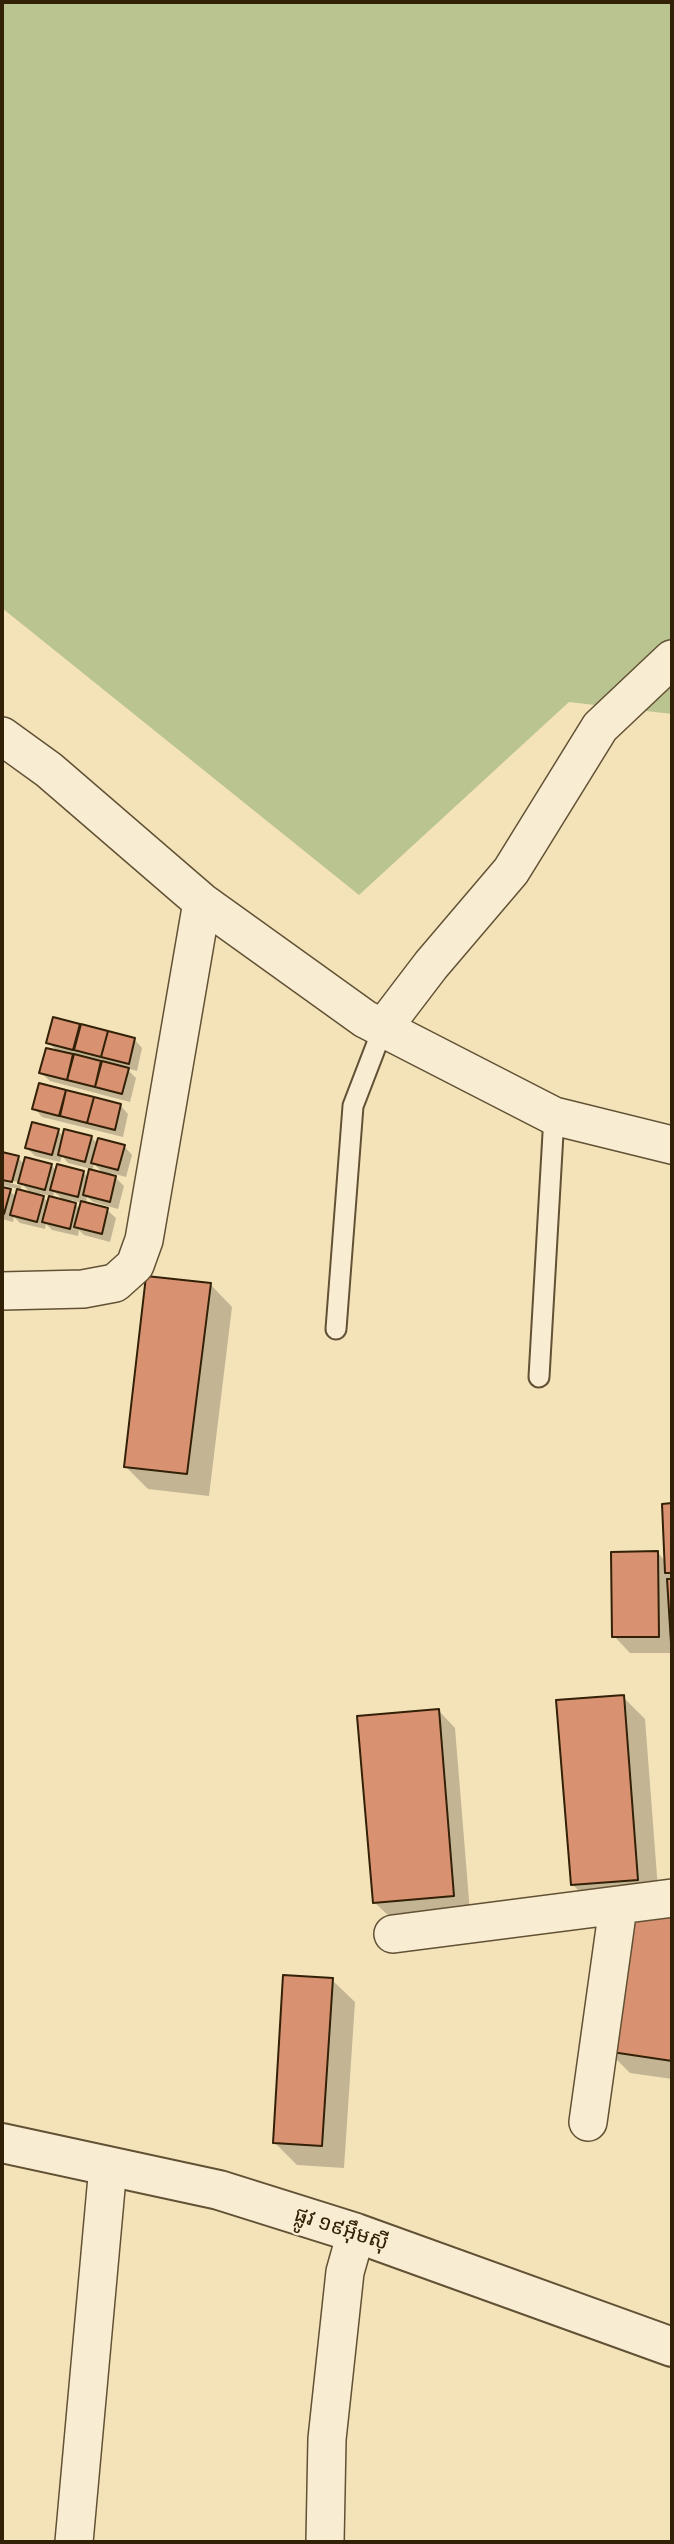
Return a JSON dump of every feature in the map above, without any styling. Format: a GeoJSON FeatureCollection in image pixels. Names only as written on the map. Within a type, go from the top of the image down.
{"type":"FeatureCollection","features":[{"type":"Feature","properties":{"kind":"street"},"geometry":{"type":"LineString","coordinates":[[383,1028],[431,965],[510,871],[600,727],[672,659]]}},
{"type":"Feature","properties":{"kind":"street"},"geometry":{"type":"LineString","coordinates":[[2,736],[49,770],[202,902],[365,1019],[554,1116],[672,1145]]}},
{"type":"Feature","properties":{"kind":"street"},"geometry":{"type":"LineString","coordinates":[[2,1291],[83,1289],[115,1283],[135,1265],[145,1240],[202,902]]}},
{"type":"Feature","properties":{"kind":"street"},"geometry":{"type":"LineString","coordinates":[[393,1934],[672,1898]]}},
{"type":"Feature","properties":{"kind":"street"},"geometry":{"type":"LineString","coordinates":[[588,2122],[618,1907]]}},
{"type":"Feature","properties":{"kind":"street","name":"ផ្លូវ ១៩អ៊ឹមស៊ី"},"geometry":{"type":"LineString","coordinates":[[2,2143],[219,2190],[356,2233],[672,2347]]}},
{"type":"Feature","properties":{"kind":"street"},"geometry":{"type":"LineString","coordinates":[[74,2542],[108,2166]]}},
{"type":"Feature","properties":{"kind":"street"},"geometry":{"type":"LineString","coordinates":[[325,2542],[327,2439],[345,2272],[356,2233]]}},
{"type":"Feature","properties":{"kind":"lane"},"geometry":{"type":"LineString","coordinates":[[336,1329],[354,1105],[383,1028]]}},
{"type":"Feature","properties":{"kind":"lane"},"geometry":{"type":"LineString","coordinates":[[539,1377],[554,1116]]}},
{"type":"Feature","properties":{"kind":"green space"},"geometry":{"type":"Polygon","coordinates":[[[2,2],[672,2],[672,714],[569,702],[359,895],[2,608],[2,2]]]}},
{"type":"Feature","properties":{"kind":"building"},"geometry":{"type":"Polygon","coordinates":[[[53,1017],[80,1024],[73,1050],[46,1043],[53,1017]]]}},
{"type":"Feature","properties":{"kind":"building"},"geometry":{"type":"Polygon","coordinates":[[[81,1024],[108,1031],[101,1057],[74,1050],[81,1024]]]}},
{"type":"Feature","properties":{"kind":"building"},"geometry":{"type":"Polygon","coordinates":[[[108,1031],[135,1038],[129,1064],[101,1057],[108,1031]]]}},
{"type":"Feature","properties":{"kind":"building"},"geometry":{"type":"Polygon","coordinates":[[[46,1048],[73,1054],[67,1080],[39,1073],[46,1048]]]}},
{"type":"Feature","properties":{"kind":"building"},"geometry":{"type":"Polygon","coordinates":[[[74,1054],[101,1061],[95,1087],[67,1080],[74,1054]]]}},
{"type":"Feature","properties":{"kind":"building"},"geometry":{"type":"Polygon","coordinates":[[[102,1061],[129,1068],[122,1094],[95,1087],[102,1061]]]}},
{"type":"Feature","properties":{"kind":"building"},"geometry":{"type":"Polygon","coordinates":[[[39,1083],[66,1090],[59,1116],[32,1109],[39,1083]]]}},
{"type":"Feature","properties":{"kind":"building"},"geometry":{"type":"Polygon","coordinates":[[[66,1090],[94,1097],[87,1123],[60,1116],[66,1090]]]}},
{"type":"Feature","properties":{"kind":"building"},"geometry":{"type":"Polygon","coordinates":[[[94,1097],[121,1104],[115,1130],[87,1123],[94,1097]]]}},
{"type":"Feature","properties":{"kind":"building"},"geometry":{"type":"Polygon","coordinates":[[[32,1122],[59,1129],[52,1155],[25,1148],[32,1122]]]}},
{"type":"Feature","properties":{"kind":"building"},"geometry":{"type":"Polygon","coordinates":[[[64,1129],[92,1136],[85,1162],[58,1155],[64,1129]]]}},
{"type":"Feature","properties":{"kind":"building"},"geometry":{"type":"Polygon","coordinates":[[[98,1138],[125,1145],[118,1170],[91,1163],[98,1138]]]}},
{"type":"Feature","properties":{"kind":"building"},"geometry":{"type":"Polygon","coordinates":[[[2,1152],[19,1156],[12,1182],[2,1180],[2,1152]]]}},
{"type":"Feature","properties":{"kind":"building"},"geometry":{"type":"Polygon","coordinates":[[[25,1157],[52,1164],[45,1190],[18,1183],[25,1157]]]}},
{"type":"Feature","properties":{"kind":"building"},"geometry":{"type":"Polygon","coordinates":[[[57,1164],[84,1171],[78,1197],[50,1190],[57,1164]]]}},
{"type":"Feature","properties":{"kind":"building"},"geometry":{"type":"Polygon","coordinates":[[[89,1169],[116,1176],[110,1202],[83,1195],[89,1169]]]}},
{"type":"Feature","properties":{"kind":"building"},"geometry":{"type":"Polygon","coordinates":[[[2,1187],[11,1189],[4,1214],[2,1214],[2,1187]]]}},
{"type":"Feature","properties":{"kind":"building"},"geometry":{"type":"Polygon","coordinates":[[[17,1189],[44,1196],[37,1222],[10,1215],[17,1189]]]}},
{"type":"Feature","properties":{"kind":"building"},"geometry":{"type":"Polygon","coordinates":[[[49,1196],[76,1203],[70,1229],[42,1222],[49,1196]]]}},
{"type":"Feature","properties":{"kind":"building"},"geometry":{"type":"Polygon","coordinates":[[[81,1201],[108,1208],[102,1234],[74,1227],[81,1201]]]}},
{"type":"Feature","properties":{"kind":"building"},"geometry":{"type":"Polygon","coordinates":[[[146,1276],[211,1283],[187,1474],[124,1467],[146,1276]]]}},
{"type":"Feature","properties":{"kind":"building"},"geometry":{"type":"Polygon","coordinates":[[[672,1503],[672,1573],[665,1573],[662,1504],[672,1503]]]}},
{"type":"Feature","properties":{"kind":"building"},"geometry":{"type":"Polygon","coordinates":[[[658,1551],[659,1637],[612,1637],[611,1552],[658,1551]]]}},
{"type":"Feature","properties":{"kind":"building"},"geometry":{"type":"Polygon","coordinates":[[[667,1579],[672,1579],[672,1659],[667,1579]]]}},
{"type":"Feature","properties":{"kind":"building"},"geometry":{"type":"Polygon","coordinates":[[[624,1695],[638,1880],[571,1885],[556,1700],[624,1695]]]}},
{"type":"Feature","properties":{"kind":"building"},"geometry":{"type":"Polygon","coordinates":[[[439,1709],[454,1896],[373,1903],[357,1716],[439,1709]]]}},
{"type":"Feature","properties":{"kind":"building"},"geometry":{"type":"Polygon","coordinates":[[[672,1913],[672,2061],[605,2051],[626,1920],[672,1913]]]}},
{"type":"Feature","properties":{"kind":"building"},"geometry":{"type":"Polygon","coordinates":[[[283,1975],[333,1978],[322,2146],[273,2143],[283,1975]]]}}]}
